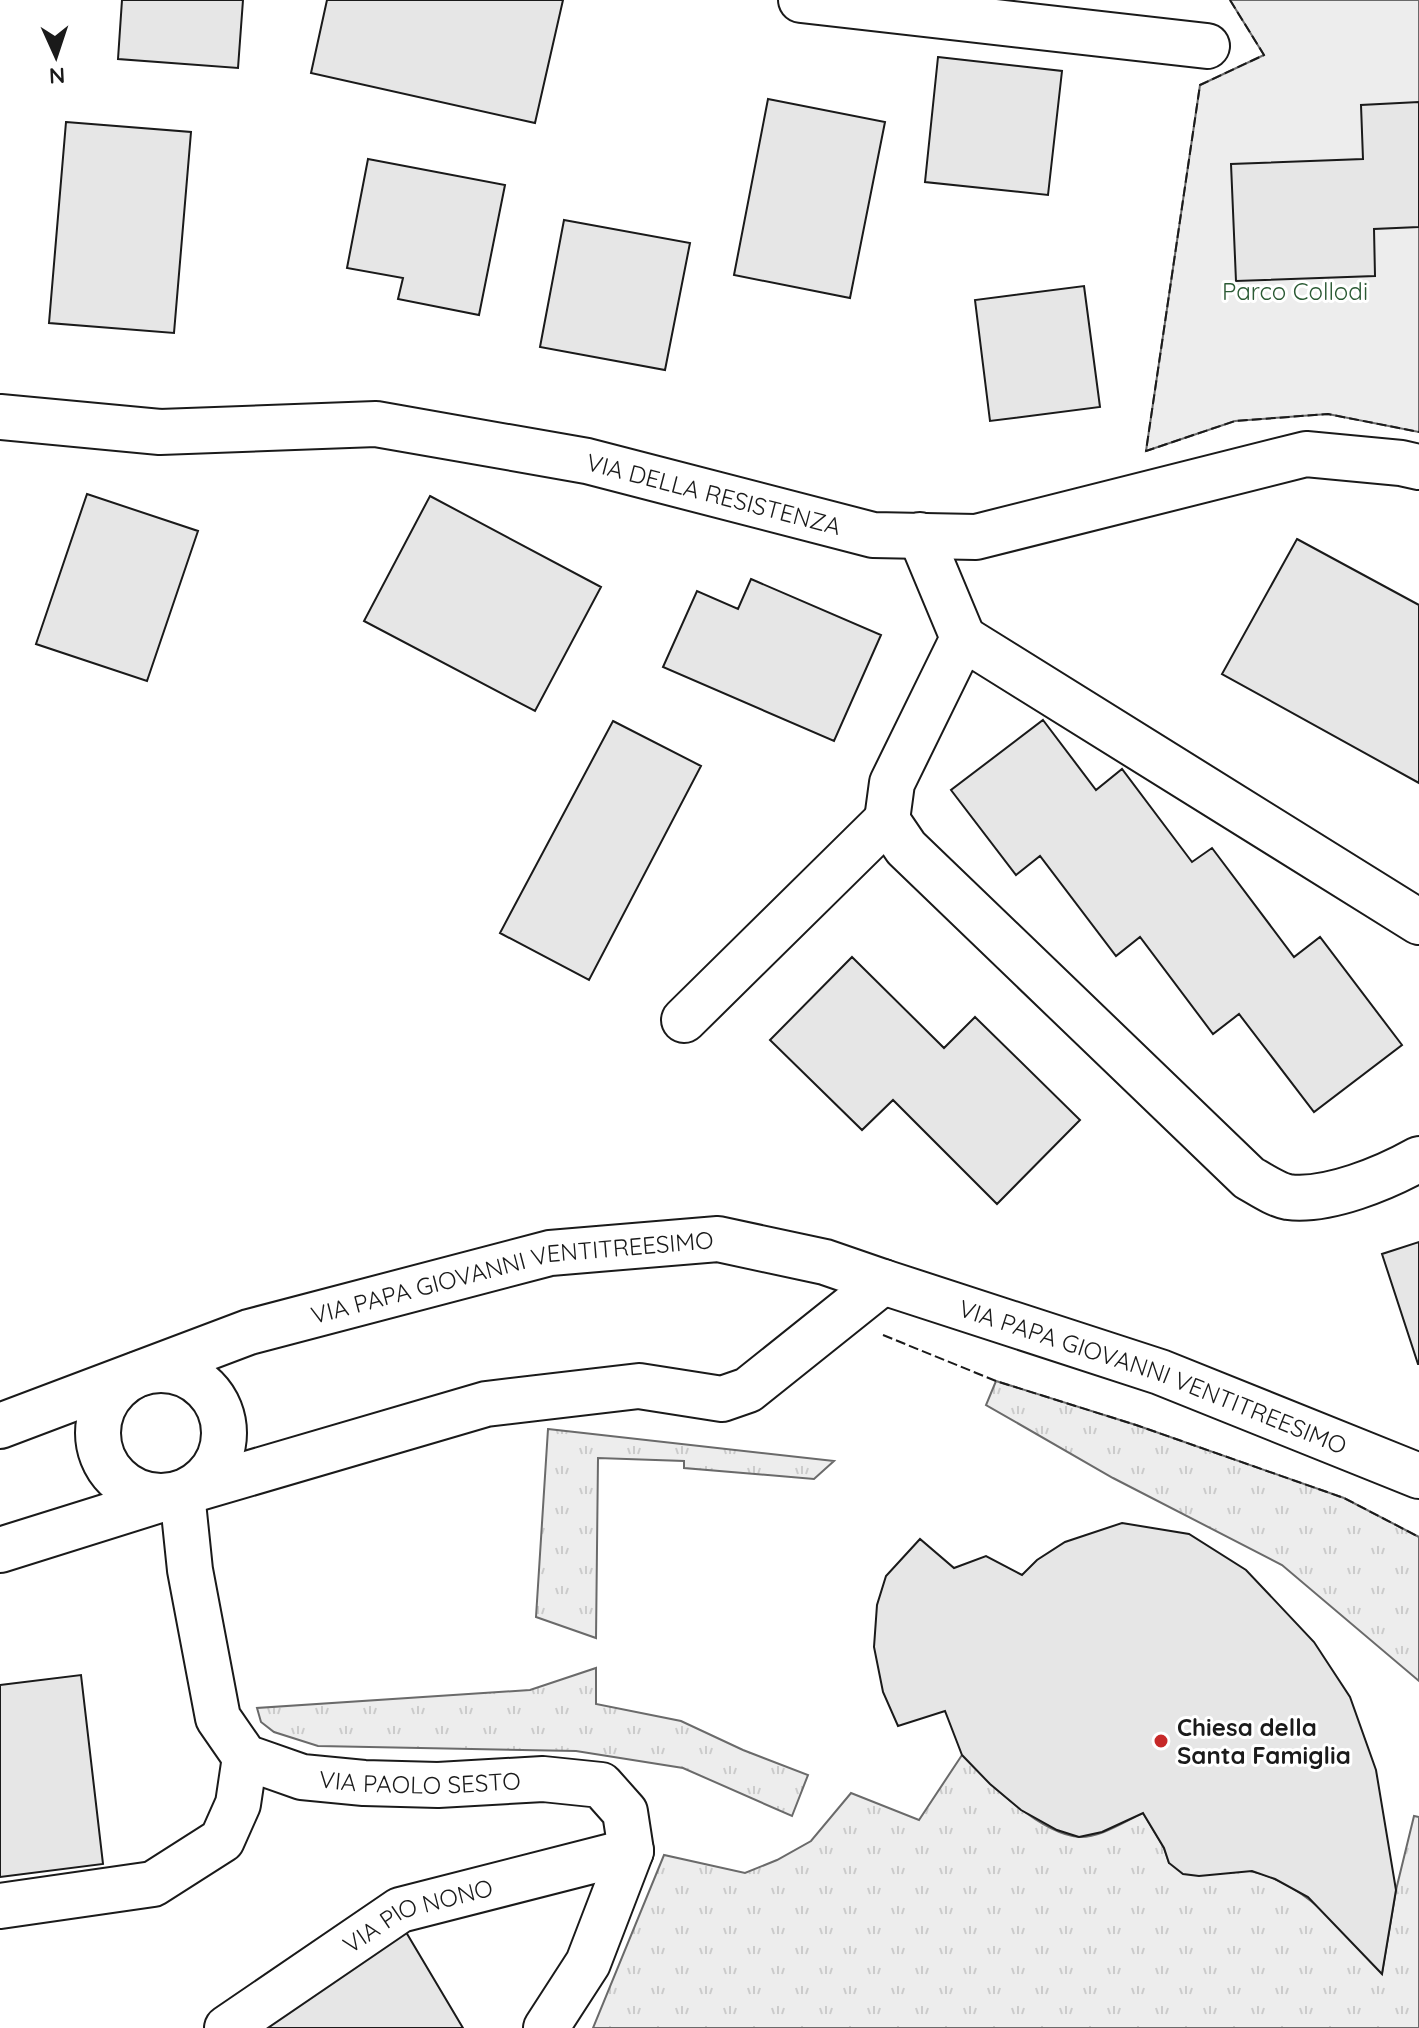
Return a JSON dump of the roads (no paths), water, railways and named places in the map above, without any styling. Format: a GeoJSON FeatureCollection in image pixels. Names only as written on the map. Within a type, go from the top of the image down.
{"type":"FeatureCollection","features":[{"type":"Feature","properties":{"kind":"street"},"geometry":{"type":"LineString","coordinates":[[801,0],[1207,46]]}},
{"type":"Feature","properties":{"kind":"street","name":"VIA DELLA RESISTENZA"},"geometry":{"type":"LineString","coordinates":[[0,417],[160,432],[376,424],[587,461],[873,535],[976,537],[1306,454],[1419,467]]}},
{"type":"Feature","properties":{"kind":"street"},"geometry":{"type":"LineString","coordinates":[[920,535],[963,638],[1419,922]]}},
{"type":"Feature","properties":{"kind":"street"},"geometry":{"type":"LineString","coordinates":[[684,1020],[887,820],[892,783],[963,638]]}},
{"type":"Feature","properties":{"kind":"street"},"geometry":{"type":"LineString","coordinates":[[887,820],[906,848],[1249,1178],[1286,1197],[1325,1195],[1393,1173],[1419,1159]]}},
{"type":"Feature","properties":{"kind":"street","name":"VIA PAPA GIOVANNI VENTITREESIMO"},"geometry":{"type":"LineString","coordinates":[[0,1426],[249,1332],[550,1253],[718,1239],[825,1262],[1160,1372],[1419,1476]]}},
{"type":"Feature","properties":{"kind":"street","name":"VIA PAPA GIOVANNI VENTITREESIMO"},"geometry":{"type":"LineString","coordinates":[[0,1550],[486,1404],[639,1386],[722,1399],[748,1390],[883,1282]]}},
{"type":"Feature","properties":{"kind":"street","name":"VIA PAPA GIOVANNI VENTITREESIMO"},"geometry":{"type":"LineString","coordinates":[[167,1369],[188,1375],[205,1387],[218,1405],[224,1425],[223,1447],[215,1466],[201,1482],[182,1493],[163,1496],[142,1494],[123,1484],[109,1470],[100,1451],[98,1431],[101,1411],[111,1393],[127,1379],[146,1371],[167,1369]]}},
{"type":"Feature","properties":{"kind":"street"},"geometry":{"type":"LineString","coordinates":[[0,1906],[153,1884],[222,1840],[238,1804],[245,1757],[218,1718],[190,1570],[182,1493]]}},
{"type":"Feature","properties":{"kind":"street","name":"VIA PAOLO SESTO"},"geometry":{"type":"LineString","coordinates":[[245,1757],[302,1777],[364,1783],[438,1785],[543,1779],[601,1785],[625,1812],[631,1851]]}},
{"type":"Feature","properties":{"kind":"street"},"geometry":{"type":"LineString","coordinates":[[546,2028],[588,1963],[631,1851]]}},
{"type":"Feature","properties":{"kind":"street","name":"VIA PIO NONO"},"geometry":{"type":"LineString","coordinates":[[227,2028],[400,1910],[631,1851]]}},
{"type":"Feature","properties":{"kind":"place","name":"Chiesa della Santa Famiglia"},"geometry":{"type":"Point","coordinates":[1161,1741]}},
{"type":"Feature","properties":{"kind":"park label","name":"Parco Collodi"},"geometry":{"type":"Point","coordinates":[1295,291]}}]}
